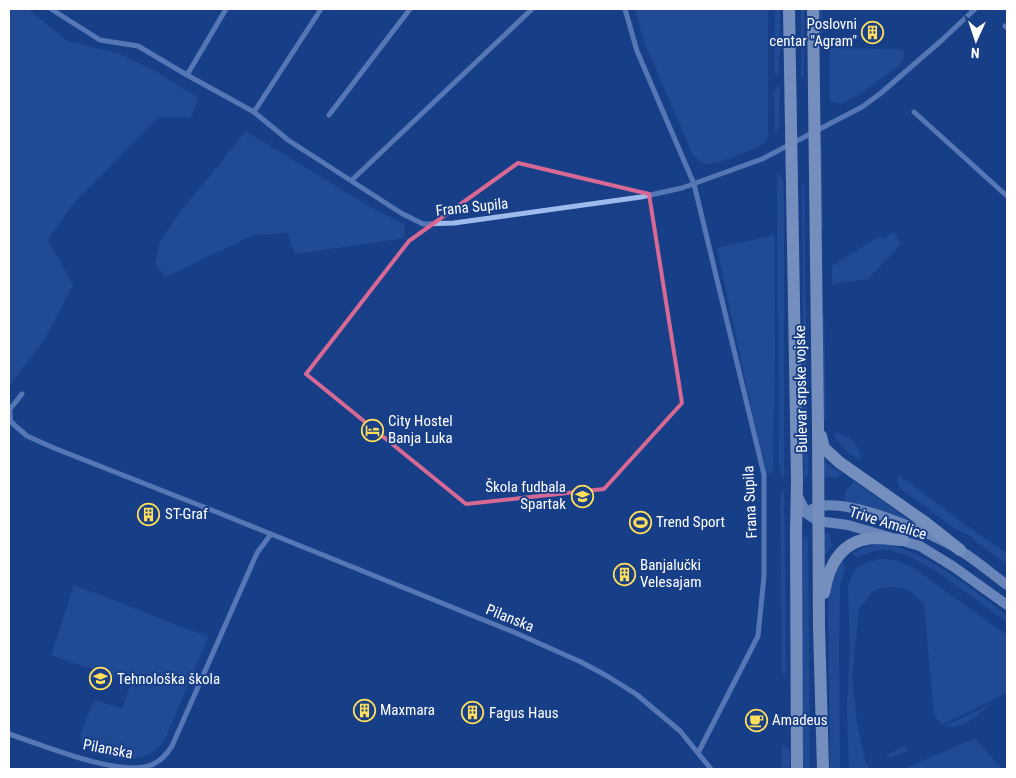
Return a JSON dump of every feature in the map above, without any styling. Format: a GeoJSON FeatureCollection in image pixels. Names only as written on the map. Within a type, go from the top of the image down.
{"type":"FeatureCollection","features":[{"type":"Feature","properties":{"kind":"main road","name":"Bulevar srpske vojske"},"geometry":{"type":"LineString","coordinates":[[789,9],[797,493],[797,769]]}},
{"type":"Feature","properties":{"kind":"main road","name":"Bulevar srpske vojske"},"geometry":{"type":"LineString","coordinates":[[813,9],[819,627],[823,769]]}},
{"type":"Feature","properties":{"kind":"main road"},"geometry":{"type":"LineString","coordinates":[[818,425],[824,448],[828,453],[926,523],[960,550]]}},
{"type":"Feature","properties":{"kind":"main road"},"geometry":{"type":"LineString","coordinates":[[797,493],[800,504],[806,513]]}},
{"type":"Feature","properties":{"kind":"main road"},"geometry":{"type":"LineString","coordinates":[[796,533],[800,519],[818,505]]}},
{"type":"Feature","properties":{"kind":"main road","name":"Trive Amelice"},"geometry":{"type":"LineString","coordinates":[[818,505],[850,508],[907,524],[960,550],[1007,585]]}},
{"type":"Feature","properties":{"kind":"main road","name":"Trive Amelice"},"geometry":{"type":"LineString","coordinates":[[806,513],[818,521],[848,526],[920,546],[1007,604]]}},
{"type":"Feature","properties":{"kind":"main road"},"geometry":{"type":"LineString","coordinates":[[819,627],[827,578],[834,561],[841,552],[859,542],[874,538],[903,540]]}},
{"type":"Feature","properties":{"kind":"street","name":"Frana Supila"},"geometry":{"type":"LineString","coordinates":[[51,9],[100,40],[138,46],[254,112],[288,140],[401,213],[423,224],[454,223],[641,197],[694,184],[762,158],[791,145],[862,107],[882,93],[975,9]]}},
{"type":"Feature","properties":{"kind":"street"},"geometry":{"type":"LineString","coordinates":[[187,75],[226,9]]}},
{"type":"Feature","properties":{"kind":"street"},"geometry":{"type":"LineString","coordinates":[[254,112],[321,9]]}},
{"type":"Feature","properties":{"kind":"street"},"geometry":{"type":"LineString","coordinates":[[328,115],[410,9]]}},
{"type":"Feature","properties":{"kind":"street"},"geometry":{"type":"LineString","coordinates":[[352,180],[532,9]]}},
{"type":"Feature","properties":{"kind":"street","name":"Frana Supila"},"geometry":{"type":"LineString","coordinates":[[625,9],[637,51],[694,184],[757,444],[764,485],[764,576],[758,636],[698,752]]}},
{"type":"Feature","properties":{"kind":"street"},"geometry":{"type":"LineString","coordinates":[[914,112],[1007,196]]}},
{"type":"Feature","properties":{"kind":"street","name":"Pilanska"},"geometry":{"type":"LineString","coordinates":[[22,394],[10,409],[10,416],[11,422],[27,436],[516,633],[607,676],[636,694],[668,721],[712,769]]}},
{"type":"Feature","properties":{"kind":"street","name":"Pilanska"},"geometry":{"type":"LineString","coordinates":[[9,734],[70,754],[115,766],[138,768],[158,762],[172,746],[257,553],[271,534]]}},
{"type":"Feature","properties":{"kind":"highlighted area"},"geometry":{"type":"Polygon","coordinates":[[[518,163],[649,194],[682,403],[604,489],[466,504],[306,374],[409,241],[518,163]]]}},
{"type":"Feature","properties":{"kind":"shaded area"},"geometry":{"type":"Polygon","coordinates":[[[9,9],[28,9],[67,41],[120,54],[154,70],[198,98],[191,118],[159,117],[73,204],[48,240],[73,285],[45,339],[9,386],[9,9]]]}},
{"type":"Feature","properties":{"kind":"shaded area"},"geometry":{"type":"Polygon","coordinates":[[[635,9],[768,9],[768,136],[764,143],[734,157],[710,164],[702,163],[693,155],[645,44],[635,9]]]}},
{"type":"Feature","properties":{"kind":"shaded area"},"geometry":{"type":"Polygon","coordinates":[[[775,9],[780,9],[778,77],[774,70],[775,9]]]}},
{"type":"Feature","properties":{"kind":"shaded area"},"geometry":{"type":"Polygon","coordinates":[[[801,9],[804,9],[804,77],[801,77],[801,9]]]}},
{"type":"Feature","properties":{"kind":"shaded area"},"geometry":{"type":"Polygon","coordinates":[[[817,9],[822,9],[822,47],[817,47],[817,9]]]}},
{"type":"Feature","properties":{"kind":"shaded area"},"geometry":{"type":"Polygon","coordinates":[[[830,48],[899,49],[904,52],[904,57],[903,61],[890,73],[855,97],[839,103],[830,101],[830,48]]]}},
{"type":"Feature","properties":{"kind":"shaded area"},"geometry":{"type":"Polygon","coordinates":[[[777,87],[780,87],[779,127],[775,135],[774,91],[777,87]]]}},
{"type":"Feature","properties":{"kind":"shaded area"},"geometry":{"type":"Polygon","coordinates":[[[246,131],[372,208],[404,224],[405,238],[295,254],[288,233],[253,235],[166,277],[155,265],[159,243],[178,215],[246,131]]]}},
{"type":"Feature","properties":{"kind":"shaded area"},"geometry":{"type":"Polygon","coordinates":[[[822,143],[823,227],[821,234],[819,148],[822,143]]]}},
{"type":"Feature","properties":{"kind":"shaded area"},"geometry":{"type":"Polygon","coordinates":[[[777,172],[783,180],[784,193],[784,477],[782,477],[779,463],[777,172]]]}},
{"type":"Feature","properties":{"kind":"shaded area"},"geometry":{"type":"Polygon","coordinates":[[[804,183],[808,477],[804,478],[802,184],[804,183]]]}},
{"type":"Feature","properties":{"kind":"shaded area"},"geometry":{"type":"Polygon","coordinates":[[[894,232],[901,244],[868,279],[832,284],[832,266],[880,236],[883,239],[894,232]]]}},
{"type":"Feature","properties":{"kind":"shaded area"},"geometry":{"type":"Polygon","coordinates":[[[774,235],[775,353],[773,469],[771,474],[765,472],[717,248],[774,235]]]}},
{"type":"Feature","properties":{"kind":"shaded area"},"geometry":{"type":"Polygon","coordinates":[[[822,314],[824,314],[826,420],[824,419],[822,314]]]}},
{"type":"Feature","properties":{"kind":"shaded area"},"geometry":{"type":"Polygon","coordinates":[[[834,433],[854,441],[859,449],[861,460],[841,446],[834,433]]]}},
{"type":"Feature","properties":{"kind":"shaded area"},"geometry":{"type":"Polygon","coordinates":[[[823,461],[842,473],[838,477],[821,477],[823,461]]]}},
{"type":"Feature","properties":{"kind":"shaded area"},"geometry":{"type":"Polygon","coordinates":[[[899,475],[1007,553],[1007,564],[969,535],[957,530],[901,489],[897,482],[899,475]]]}},
{"type":"Feature","properties":{"kind":"shaded area"},"geometry":{"type":"Polygon","coordinates":[[[854,481],[909,520],[845,504],[845,492],[854,481]]]}},
{"type":"Feature","properties":{"kind":"shaded area"},"geometry":{"type":"Polygon","coordinates":[[[784,490],[786,674],[782,674],[780,503],[781,493],[784,490]]]}},
{"type":"Feature","properties":{"kind":"shaded area"},"geometry":{"type":"Polygon","coordinates":[[[821,533],[830,533],[830,540],[833,546],[823,557],[821,533]]]}},
{"type":"Feature","properties":{"kind":"shaded area"},"geometry":{"type":"Polygon","coordinates":[[[804,535],[808,539],[810,769],[801,769],[802,537],[804,535]]]}},
{"type":"Feature","properties":{"kind":"shaded area"},"geometry":{"type":"Polygon","coordinates":[[[881,544],[914,553],[931,562],[1007,615],[1007,622],[943,576],[910,556],[888,550],[879,550],[856,557],[852,553],[869,546],[881,544]]]}},
{"type":"Feature","properties":{"kind":"shaded area"},"geometry":{"type":"Polygon","coordinates":[[[880,559],[895,560],[912,567],[1007,635],[1007,693],[941,725],[934,714],[924,604],[909,590],[897,587],[878,589],[871,593],[859,609],[852,676],[857,723],[866,765],[869,765],[870,769],[849,769],[847,709],[850,648],[848,586],[855,569],[880,559]]]}},
{"type":"Feature","properties":{"kind":"shaded area"},"geometry":{"type":"Polygon","coordinates":[[[842,562],[845,566],[840,587],[840,769],[830,769],[828,590],[842,562]]]}},
{"type":"Feature","properties":{"kind":"shaded area"},"geometry":{"type":"Polygon","coordinates":[[[74,585],[208,637],[166,737],[156,749],[143,757],[126,760],[112,758],[92,751],[83,742],[81,734],[94,700],[122,709],[131,682],[51,655],[74,585]]]}},
{"type":"Feature","properties":{"kind":"shaded area"},"geometry":{"type":"Polygon","coordinates":[[[993,703],[965,724],[952,727],[945,726],[993,703]]]}},
{"type":"Feature","properties":{"kind":"shaded area"},"geometry":{"type":"Polygon","coordinates":[[[975,738],[1002,769],[904,769],[975,738]]]}},
{"type":"Feature","properties":{"kind":"shaded area"},"geometry":{"type":"Polygon","coordinates":[[[784,745],[790,752],[789,769],[782,769],[782,746],[784,745]]]}},
{"type":"Feature","properties":{"kind":"shaded area"},"geometry":{"type":"Polygon","coordinates":[[[906,746],[908,751],[892,757],[885,756],[906,746]]]}},
{"type":"Feature","properties":{"kind":"place","name":"Poslovni centar \"Agram\""},"geometry":{"type":"Point","coordinates":[873,33]}},
{"type":"Feature","properties":{"kind":"place","name":"City Hostel Banja Luka"},"geometry":{"type":"Point","coordinates":[372,430]}},
{"type":"Feature","properties":{"kind":"place","name":"Škola fudbala Spartak"},"geometry":{"type":"Point","coordinates":[582,496]}},
{"type":"Feature","properties":{"kind":"place","name":"ST-Graf"},"geometry":{"type":"Point","coordinates":[149,514]}},
{"type":"Feature","properties":{"kind":"place","name":"Trend Sport"},"geometry":{"type":"Point","coordinates":[640,522]}},
{"type":"Feature","properties":{"kind":"place","name":"Banjalučki Velesajam"},"geometry":{"type":"Point","coordinates":[624,574]}},
{"type":"Feature","properties":{"kind":"place","name":"Tehnološka škola"},"geometry":{"type":"Point","coordinates":[101,679]}},
{"type":"Feature","properties":{"kind":"place","name":"Maxmara"},"geometry":{"type":"Point","coordinates":[364,710]}},
{"type":"Feature","properties":{"kind":"place","name":"Fagus Haus"},"geometry":{"type":"Point","coordinates":[473,713]}},
{"type":"Feature","properties":{"kind":"place","name":"Amadeus"},"geometry":{"type":"Point","coordinates":[756,720]}}]}
